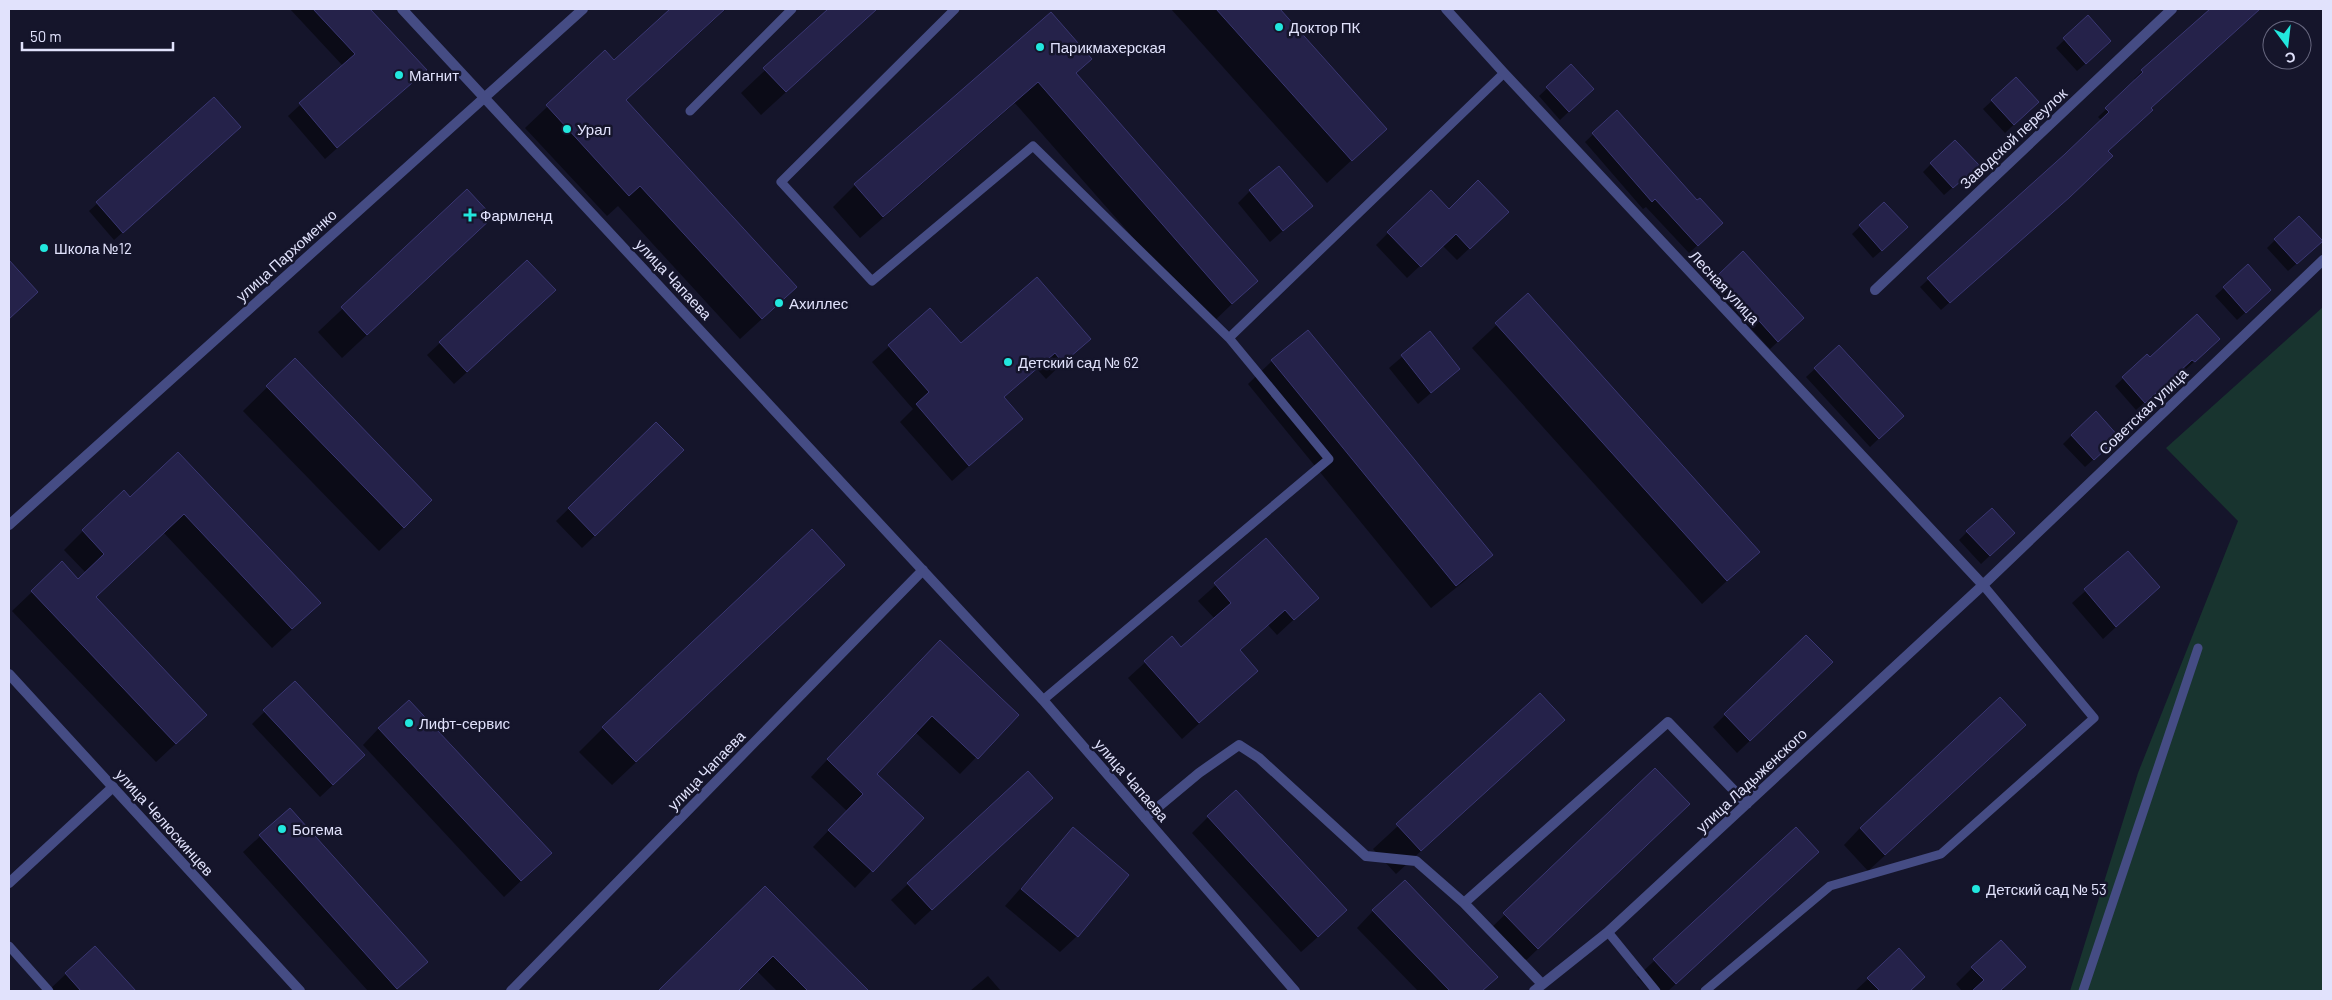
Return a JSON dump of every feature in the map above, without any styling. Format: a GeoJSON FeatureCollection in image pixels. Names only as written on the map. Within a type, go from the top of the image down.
{"type":"FeatureCollection","features":[{"type":"Feature","properties":{"kind":"street","name":"улица Чапаева"},"geometry":{"type":"LineString","coordinates":[[402,9],[1043,700],[1295,991]]}},
{"type":"Feature","properties":{"kind":"street","name":"улица Пархоменко"},"geometry":{"type":"LineString","coordinates":[[9,524],[583,9]]}},
{"type":"Feature","properties":{"kind":"street","name":"Лесная улица"},"geometry":{"type":"LineString","coordinates":[[1446,9],[1983,584]]}},
{"type":"Feature","properties":{"kind":"street","name":"Заводской переулок"},"geometry":{"type":"LineString","coordinates":[[1876,290],[2172,9]]}},
{"type":"Feature","properties":{"kind":"street","name":"Советская улица"},"geometry":{"type":"LineString","coordinates":[[1983,584],[2323,260]]}},
{"type":"Feature","properties":{"kind":"street","name":"улица Чапаева"},"geometry":{"type":"LineString","coordinates":[[511,991],[923,570]]}},
{"type":"Feature","properties":{"kind":"street","name":"улица Ладыженского"},"geometry":{"type":"LineString","coordinates":[[1538,988],[1608,932],[1983,584]]}},
{"type":"Feature","properties":{"kind":"street","name":"улица Челюскинцев"},"geometry":{"type":"LineString","coordinates":[[9,674],[300,991]]}},
{"type":"Feature","properties":{"kind":"street"},"geometry":{"type":"LineString","coordinates":[[1464,903],[1668,722],[1747,804]]}},
{"type":"Feature","properties":{"kind":"street"},"geometry":{"type":"LineString","coordinates":[[1145,818],[1199,773],[1239,746],[1259,758],[1366,856],[1416,861],[1464,903],[1538,988]]}},
{"type":"Feature","properties":{"kind":"street"},"geometry":{"type":"LineString","coordinates":[[9,883],[113,787]]}},
{"type":"Feature","properties":{"kind":"lane"},"geometry":{"type":"LineString","coordinates":[[690,111],[792,9]]}},
{"type":"Feature","properties":{"kind":"lane"},"geometry":{"type":"LineString","coordinates":[[956,9],[782,182],[872,281],[1033,146],[1229,338],[1329,459],[1043,700]]}},
{"type":"Feature","properties":{"kind":"lane"},"geometry":{"type":"LineString","coordinates":[[1229,338],[1504,73]]}},
{"type":"Feature","properties":{"kind":"lane"},"geometry":{"type":"LineString","coordinates":[[1705,991],[1830,886],[1941,854],[2094,718],[1983,584]]}},
{"type":"Feature","properties":{"kind":"lane"},"geometry":{"type":"LineString","coordinates":[[2083,991],[2198,648]]}},
{"type":"Feature","properties":{"kind":"lane"},"geometry":{"type":"LineString","coordinates":[[1608,932],[1656,991]]}},
{"type":"Feature","properties":{"kind":"lane"},"geometry":{"type":"LineString","coordinates":[[9,946],[49,991]]}},
{"type":"Feature","properties":{"kind":"green space"},"geometry":{"type":"Polygon","coordinates":[[[2323,307],[2323,991],[2070,991],[2138,773],[2238,521],[2166,448],[2323,307]]]}},
{"type":"Feature","properties":{"kind":"building"},"geometry":{"type":"Polygon","coordinates":[[[313,9],[370,9],[427,70],[337,148],[299,103],[355,54],[313,9]]]}},
{"type":"Feature","properties":{"kind":"building"},"geometry":{"type":"Polygon","coordinates":[[[670,9],[725,9],[626,100],[797,287],[762,319],[640,186],[629,196],[546,105],[605,50],[614,60],[670,9]]]}},
{"type":"Feature","properties":{"kind":"building"},"geometry":{"type":"Polygon","coordinates":[[[828,9],[877,9],[786,92],[763,68],[828,9]]]}},
{"type":"Feature","properties":{"kind":"building"},"geometry":{"type":"Polygon","coordinates":[[[1216,9],[1280,9],[1387,129],[1352,161],[1216,9]]]}},
{"type":"Feature","properties":{"kind":"building"},"geometry":{"type":"Polygon","coordinates":[[[2210,9],[2260,9],[2151,108],[2153,110],[2108,151],[2113,156],[2070,197],[1950,303],[1927,278],[2065,154],[2109,112],[2105,108],[2143,72],[2141,70],[2210,9]]]}},
{"type":"Feature","properties":{"kind":"building"},"geometry":{"type":"Polygon","coordinates":[[[1051,12],[1092,59],[1076,73],[1258,281],[1232,304],[1038,82],[883,217],[854,184],[1051,12]]]}},
{"type":"Feature","properties":{"kind":"building"},"geometry":{"type":"Polygon","coordinates":[[[2088,15],[2111,41],[2086,64],[2063,38],[2088,15]]]}},
{"type":"Feature","properties":{"kind":"building"},"geometry":{"type":"Polygon","coordinates":[[[1571,64],[1594,89],[1569,112],[1546,87],[1571,64]]]}},
{"type":"Feature","properties":{"kind":"building"},"geometry":{"type":"Polygon","coordinates":[[[2016,77],[2039,102],[2014,125],[1991,100],[2016,77]]]}},
{"type":"Feature","properties":{"kind":"building"},"geometry":{"type":"Polygon","coordinates":[[[214,97],[241,127],[123,233],[96,202],[214,97]]]}},
{"type":"Feature","properties":{"kind":"building"},"geometry":{"type":"Polygon","coordinates":[[[1617,110],[1697,200],[1700,198],[1723,223],[1698,246],[1655,199],[1652,202],[1592,133],[1617,110]]]}},
{"type":"Feature","properties":{"kind":"building"},"geometry":{"type":"Polygon","coordinates":[[[1955,140],[1979,165],[1953,188],[1930,163],[1955,140]]]}},
{"type":"Feature","properties":{"kind":"building"},"geometry":{"type":"Polygon","coordinates":[[[1279,166],[1313,206],[1283,231],[1249,190],[1279,166]]]}},
{"type":"Feature","properties":{"kind":"building"},"geometry":{"type":"Polygon","coordinates":[[[1478,180],[1509,212],[1470,249],[1456,234],[1421,267],[1387,232],[1431,190],[1449,209],[1478,180]]]}},
{"type":"Feature","properties":{"kind":"building"},"geometry":{"type":"Polygon","coordinates":[[[467,189],[493,217],[367,335],[341,307],[467,189]]]}},
{"type":"Feature","properties":{"kind":"building"},"geometry":{"type":"Polygon","coordinates":[[[1884,202],[1908,227],[1882,251],[1859,225],[1884,202]]]}},
{"type":"Feature","properties":{"kind":"building"},"geometry":{"type":"Polygon","coordinates":[[[2299,216],[2323,241],[2297,264],[2274,239],[2299,216]]]}},
{"type":"Feature","properties":{"kind":"building"},"geometry":{"type":"Polygon","coordinates":[[[1743,251],[1804,318],[1778,342],[1718,275],[1743,251]]]}},
{"type":"Feature","properties":{"kind":"building"},"geometry":{"type":"Polygon","coordinates":[[[9,260],[38,292],[9,319],[9,260]]]}},
{"type":"Feature","properties":{"kind":"building"},"geometry":{"type":"Polygon","coordinates":[[[527,260],[556,290],[467,372],[439,342],[527,260]]]}},
{"type":"Feature","properties":{"kind":"building"},"geometry":{"type":"Polygon","coordinates":[[[2248,264],[2271,290],[2246,313],[2223,287],[2248,264]]]}},
{"type":"Feature","properties":{"kind":"building"},"geometry":{"type":"Polygon","coordinates":[[[1037,277],[1091,339],[1063,363],[1055,353],[1004,397],[1023,419],[969,466],[916,404],[929,392],[888,345],[930,308],[961,343],[1037,277]]]}},
{"type":"Feature","properties":{"kind":"building"},"geometry":{"type":"Polygon","coordinates":[[[1528,293],[1760,552],[1727,581],[1495,323],[1528,293]]]}},
{"type":"Feature","properties":{"kind":"building"},"geometry":{"type":"Polygon","coordinates":[[[2197,314],[2220,339],[2195,362],[2192,360],[2145,403],[2122,377],[2147,354],[2150,357],[2197,314]]]}},
{"type":"Feature","properties":{"kind":"building"},"geometry":{"type":"Polygon","coordinates":[[[1308,330],[1493,555],[1456,586],[1271,360],[1308,330]]]}},
{"type":"Feature","properties":{"kind":"building"},"geometry":{"type":"Polygon","coordinates":[[[1430,331],[1460,369],[1431,393],[1401,355],[1430,331]]]}},
{"type":"Feature","properties":{"kind":"building"},"geometry":{"type":"Polygon","coordinates":[[[1839,345],[1904,416],[1879,439],[1814,368],[1839,345]]]}},
{"type":"Feature","properties":{"kind":"building"},"geometry":{"type":"Polygon","coordinates":[[[295,358],[432,500],[404,528],[266,386],[295,358]]]}},
{"type":"Feature","properties":{"kind":"building"},"geometry":{"type":"Polygon","coordinates":[[[2096,411],[2119,437],[2094,460],[2071,435],[2096,411]]]}},
{"type":"Feature","properties":{"kind":"building"},"geometry":{"type":"Polygon","coordinates":[[[656,422],[684,450],[595,536],[568,508],[656,422]]]}},
{"type":"Feature","properties":{"kind":"building"},"geometry":{"type":"Polygon","coordinates":[[[178,452],[321,603],[292,629],[184,514],[96,597],[207,715],[176,744],[31,591],[62,561],[78,579],[104,554],[82,530],[124,490],[130,497],[178,452]]]}},
{"type":"Feature","properties":{"kind":"building"},"geometry":{"type":"Polygon","coordinates":[[[1992,508],[2015,533],[1990,556],[1966,531],[1992,508]]]}},
{"type":"Feature","properties":{"kind":"building"},"geometry":{"type":"Polygon","coordinates":[[[812,529],[845,565],[636,762],[602,727],[812,529]]]}},
{"type":"Feature","properties":{"kind":"building"},"geometry":{"type":"Polygon","coordinates":[[[1266,538],[1319,598],[1294,620],[1285,610],[1240,650],[1258,671],[1199,723],[1144,661],[1172,636],[1181,647],[1231,603],[1214,583],[1266,538]]]}},
{"type":"Feature","properties":{"kind":"building"},"geometry":{"type":"Polygon","coordinates":[[[2128,551],[2160,587],[2116,627],[2084,589],[2128,551]]]}},
{"type":"Feature","properties":{"kind":"building"},"geometry":{"type":"Polygon","coordinates":[[[1806,635],[1833,662],[1750,741],[1724,714],[1806,635]]]}},
{"type":"Feature","properties":{"kind":"building"},"geometry":{"type":"Polygon","coordinates":[[[940,640],[1019,715],[978,759],[932,716],[877,774],[924,818],[873,872],[828,830],[863,794],[827,759],[940,640]]]}},
{"type":"Feature","properties":{"kind":"building"},"geometry":{"type":"Polygon","coordinates":[[[295,681],[365,755],[333,785],[263,710],[295,681]]]}},
{"type":"Feature","properties":{"kind":"building"},"geometry":{"type":"Polygon","coordinates":[[[1540,693],[1565,720],[1421,851],[1396,824],[1540,693]]]}},
{"type":"Feature","properties":{"kind":"building"},"geometry":{"type":"Polygon","coordinates":[[[2000,697],[2026,725],[1885,855],[1860,828],[2000,697]]]}},
{"type":"Feature","properties":{"kind":"building"},"geometry":{"type":"Polygon","coordinates":[[[409,700],[552,853],[521,881],[378,728],[409,700]]]}},
{"type":"Feature","properties":{"kind":"building"},"geometry":{"type":"Polygon","coordinates":[[[1655,768],[1690,804],[1538,949],[1503,913],[1655,768]]]}},
{"type":"Feature","properties":{"kind":"building"},"geometry":{"type":"Polygon","coordinates":[[[1028,771],[1053,798],[932,910],[907,883],[1028,771]]]}},
{"type":"Feature","properties":{"kind":"building"},"geometry":{"type":"Polygon","coordinates":[[[1236,790],[1347,910],[1318,937],[1207,816],[1236,790]]]}},
{"type":"Feature","properties":{"kind":"building"},"geometry":{"type":"Polygon","coordinates":[[[290,808],[428,962],[397,989],[259,835],[290,808]]]}},
{"type":"Feature","properties":{"kind":"building"},"geometry":{"type":"Polygon","coordinates":[[[1073,827],[1129,875],[1078,937],[1021,889],[1073,827]]]}},
{"type":"Feature","properties":{"kind":"building"},"geometry":{"type":"Polygon","coordinates":[[[1796,827],[1819,852],[1676,984],[1653,959],[1796,827]]]}},
{"type":"Feature","properties":{"kind":"building"},"geometry":{"type":"Polygon","coordinates":[[[1405,880],[1498,977],[1482,991],[1450,991],[1372,910],[1405,880]]]}},
{"type":"Feature","properties":{"kind":"building"},"geometry":{"type":"Polygon","coordinates":[[[765,886],[869,991],[808,991],[773,956],[738,991],[658,991],[765,886]]]}},
{"type":"Feature","properties":{"kind":"building"},"geometry":{"type":"Polygon","coordinates":[[[2001,940],[2026,967],[2000,991],[1972,991],[1984,980],[1971,967],[2001,940]]]}},
{"type":"Feature","properties":{"kind":"building"},"geometry":{"type":"Polygon","coordinates":[[[95,946],[136,991],[81,991],[65,973],[95,946]]]}},
{"type":"Feature","properties":{"kind":"building"},"geometry":{"type":"Polygon","coordinates":[[[1899,948],[1925,977],[1910,991],[1880,991],[1867,978],[1899,948]]]}},
{"type":"Feature","properties":{"kind":"place","name":"Доктор ПК"},"geometry":{"type":"Point","coordinates":[1279,27]}},
{"type":"Feature","properties":{"kind":"place","name":"Парикмахерская"},"geometry":{"type":"Point","coordinates":[1040,47]}},
{"type":"Feature","properties":{"kind":"place","name":"Магнит"},"geometry":{"type":"Point","coordinates":[399,75]}},
{"type":"Feature","properties":{"kind":"place","name":"Урал"},"geometry":{"type":"Point","coordinates":[567,129]}},
{"type":"Feature","properties":{"kind":"place","name":"Фармленд"},"geometry":{"type":"Point","coordinates":[470,215]}},
{"type":"Feature","properties":{"kind":"place","name":"Школа №12"},"geometry":{"type":"Point","coordinates":[44,248]}},
{"type":"Feature","properties":{"kind":"place","name":"Ахиллес"},"geometry":{"type":"Point","coordinates":[779,303]}},
{"type":"Feature","properties":{"kind":"place","name":"Детский сад № 62"},"geometry":{"type":"Point","coordinates":[1008,362]}},
{"type":"Feature","properties":{"kind":"place","name":"Лифт-сервис"},"geometry":{"type":"Point","coordinates":[409,723]}},
{"type":"Feature","properties":{"kind":"place","name":"Богема"},"geometry":{"type":"Point","coordinates":[282,829]}},
{"type":"Feature","properties":{"kind":"place","name":"Детский сад № 53"},"geometry":{"type":"Point","coordinates":[1976,889]}}]}
